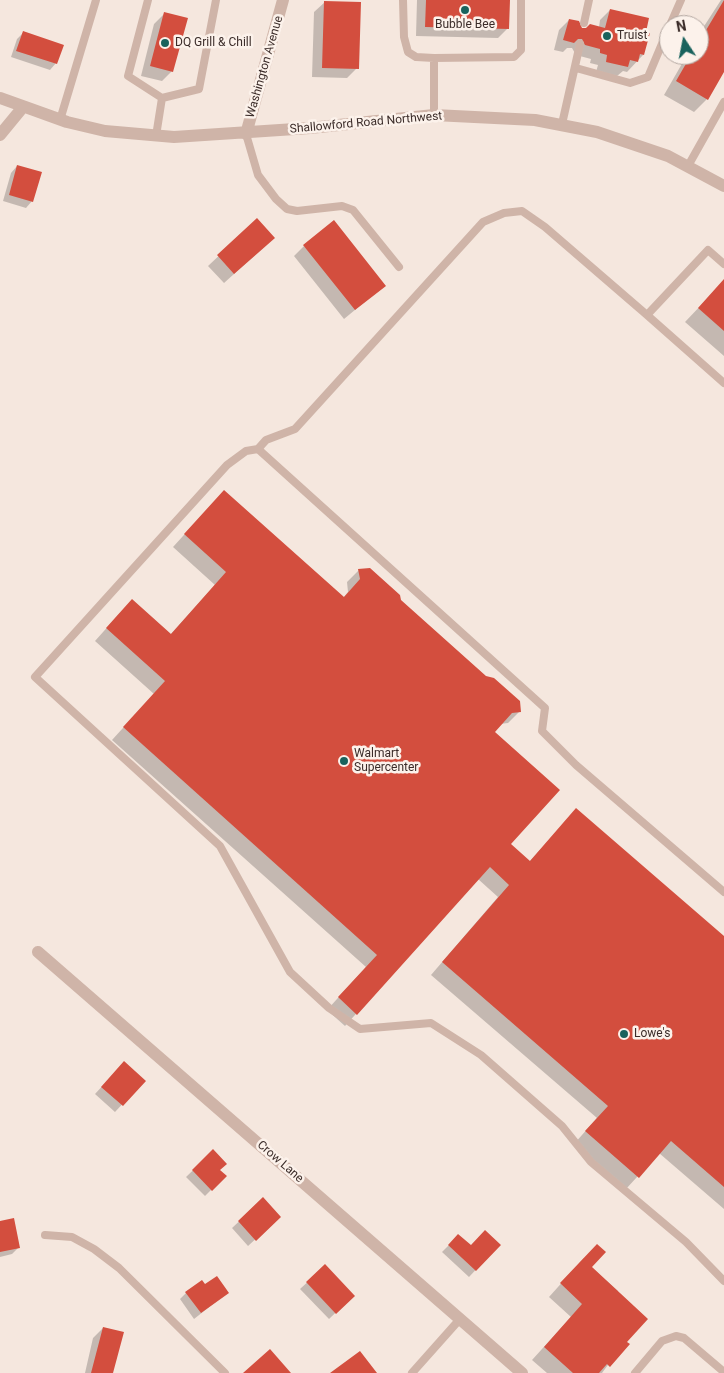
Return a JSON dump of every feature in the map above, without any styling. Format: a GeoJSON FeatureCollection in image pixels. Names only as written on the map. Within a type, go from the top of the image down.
{"type":"FeatureCollection","features":[{"type":"Feature","properties":{"kind":"street","name":"Washington Avenue"},"geometry":{"type":"LineString","coordinates":[[246,134],[283,0]]}},
{"type":"Feature","properties":{"kind":"street","name":"Shallowford Road Northwest"},"geometry":{"type":"LineString","coordinates":[[0,98],[60,120],[105,131],[156,136],[246,134],[434,115],[504,117],[562,124],[621,140],[668,156],[724,186]]}},
{"type":"Feature","properties":{"kind":"street"},"geometry":{"type":"LineString","coordinates":[[0,136],[23,107]]}},
{"type":"Feature","properties":{"kind":"street","name":"Crow Lane"},"geometry":{"type":"LineString","coordinates":[[38,952],[522,1373]]}},
{"type":"Feature","properties":{"kind":"lane"},"geometry":{"type":"LineString","coordinates":[[60,120],[96,0]]}},
{"type":"Feature","properties":{"kind":"lane"},"geometry":{"type":"LineString","coordinates":[[148,0],[128,76],[162,98],[199,89],[216,0]]}},
{"type":"Feature","properties":{"kind":"lane"},"geometry":{"type":"LineString","coordinates":[[403,0],[404,37],[408,52],[416,57],[434,58],[514,57],[521,50],[521,0]]}},
{"type":"Feature","properties":{"kind":"lane"},"geometry":{"type":"LineString","coordinates":[[584,23],[589,0]]}},
{"type":"Feature","properties":{"kind":"lane"},"geometry":{"type":"LineString","coordinates":[[674,15],[680,0]]}},
{"type":"Feature","properties":{"kind":"lane"},"geometry":{"type":"LineString","coordinates":[[562,124],[580,44]]}},
{"type":"Feature","properties":{"kind":"lane"},"geometry":{"type":"LineString","coordinates":[[576,68],[630,83],[648,77],[659,52]]}},
{"type":"Feature","properties":{"kind":"lane"},"geometry":{"type":"LineString","coordinates":[[434,58],[434,115]]}},
{"type":"Feature","properties":{"kind":"lane"},"geometry":{"type":"LineString","coordinates":[[156,136],[162,98]]}},
{"type":"Feature","properties":{"kind":"lane"},"geometry":{"type":"LineString","coordinates":[[688,166],[724,102]]}},
{"type":"Feature","properties":{"kind":"lane"},"geometry":{"type":"LineString","coordinates":[[246,134],[258,175],[276,199],[287,209],[297,211],[342,206],[353,210],[399,267]]}},
{"type":"Feature","properties":{"kind":"lane"},"geometry":{"type":"LineString","coordinates":[[724,383],[544,227],[522,211],[504,213],[483,222],[295,429],[266,440],[258,450],[246,451],[227,466],[34,676],[220,846],[290,972],[329,1008],[360,1030],[431,1023],[481,1055],[562,1126],[591,1162],[686,1242],[724,1281]]}},
{"type":"Feature","properties":{"kind":"lane"},"geometry":{"type":"LineString","coordinates":[[647,315],[708,250],[724,264]]}},
{"type":"Feature","properties":{"kind":"lane"},"geometry":{"type":"LineString","coordinates":[[258,450],[546,708],[542,731],[576,765],[724,892]]}},
{"type":"Feature","properties":{"kind":"lane"},"geometry":{"type":"LineString","coordinates":[[45,1235],[72,1237],[94,1249],[119,1268],[225,1373]]}},
{"type":"Feature","properties":{"kind":"lane"},"geometry":{"type":"LineString","coordinates":[[412,1373],[460,1318]]}},
{"type":"Feature","properties":{"kind":"lane"},"geometry":{"type":"LineString","coordinates":[[634,1373],[662,1341],[676,1336],[684,1338],[724,1372]]}},
{"type":"Feature","properties":{"kind":"building"},"geometry":{"type":"Polygon","coordinates":[[[426,0],[510,0],[509,29],[425,27],[426,0]]]}},
{"type":"Feature","properties":{"kind":"building"},"geometry":{"type":"Polygon","coordinates":[[[724,0],[724,72],[708,100],[676,81],[685,65],[709,65],[709,25],[724,0]]]}},
{"type":"Feature","properties":{"kind":"building"},"geometry":{"type":"Polygon","coordinates":[[[324,1],[361,2],[359,69],[322,68],[324,1]]]}},
{"type":"Feature","properties":{"kind":"building","name":"Truist"},"geometry":{"type":"Polygon","coordinates":[[[610,9],[649,18],[646,32],[650,33],[644,55],[640,54],[638,62],[630,60],[628,67],[606,62],[607,55],[600,53],[600,49],[585,45],[582,39],[578,39],[574,43],[563,40],[569,19],[579,21],[582,28],[586,28],[590,24],[605,28],[610,9]]]}},
{"type":"Feature","properties":{"kind":"building","name":"DQ Grill & Chill"},"geometry":{"type":"Polygon","coordinates":[[[164,12],[188,18],[173,72],[150,66],[164,12]]]}},
{"type":"Feature","properties":{"kind":"building"},"geometry":{"type":"Polygon","coordinates":[[[23,31],[64,45],[57,64],[16,51],[23,31]]]}},
{"type":"Feature","properties":{"kind":"building"},"geometry":{"type":"Polygon","coordinates":[[[17,165],[42,172],[33,202],[9,195],[17,165]]]}},
{"type":"Feature","properties":{"kind":"building"},"geometry":{"type":"Polygon","coordinates":[[[257,218],[275,238],[234,274],[217,255],[257,218]]]}},
{"type":"Feature","properties":{"kind":"building"},"geometry":{"type":"Polygon","coordinates":[[[334,220],[386,286],[355,310],[303,245],[334,220]]]}},
{"type":"Feature","properties":{"kind":"building"},"geometry":{"type":"Polygon","coordinates":[[[724,279],[724,331],[698,308],[724,279]]]}},
{"type":"Feature","properties":{"kind":"building","name":"Walmart Supercenter"},"geometry":{"type":"Polygon","coordinates":[[[224,490],[344,597],[360,579],[358,569],[370,568],[400,595],[401,600],[486,676],[494,678],[520,701],[521,712],[512,713],[495,732],[560,790],[511,844],[530,861],[576,808],[724,936],[724,1187],[671,1141],[639,1178],[585,1131],[608,1106],[442,962],[509,885],[490,867],[357,1015],[338,997],[377,955],[123,727],[165,681],[106,628],[132,599],[171,634],[226,572],[184,534],[224,490]]]}},
{"type":"Feature","properties":{"kind":"building"},"geometry":{"type":"Polygon","coordinates":[[[124,1061],[146,1081],[123,1106],[101,1087],[124,1061]]]}},
{"type":"Feature","properties":{"kind":"building"},"geometry":{"type":"Polygon","coordinates":[[[213,1149],[227,1164],[220,1170],[227,1176],[212,1191],[192,1170],[213,1149]]]}},
{"type":"Feature","properties":{"kind":"building"},"geometry":{"type":"Polygon","coordinates":[[[263,1197],[281,1217],[256,1241],[238,1221],[263,1197]]]}},
{"type":"Feature","properties":{"kind":"building"},"geometry":{"type":"Polygon","coordinates":[[[14,1218],[20,1248],[0,1252],[0,1221],[14,1218]]]}},
{"type":"Feature","properties":{"kind":"building"},"geometry":{"type":"Polygon","coordinates":[[[485,1230],[501,1245],[476,1271],[448,1245],[458,1234],[471,1245],[485,1230]]]}},
{"type":"Feature","properties":{"kind":"building"},"geometry":{"type":"Polygon","coordinates":[[[597,1244],[606,1252],[592,1267],[648,1319],[627,1342],[630,1344],[610,1367],[607,1364],[599,1373],[573,1373],[544,1347],[582,1304],[560,1283],[597,1244]]]}},
{"type":"Feature","properties":{"kind":"building"},"geometry":{"type":"Polygon","coordinates":[[[325,1264],[355,1296],[336,1314],[306,1282],[325,1264]]]}},
{"type":"Feature","properties":{"kind":"building"},"geometry":{"type":"Polygon","coordinates":[[[217,1276],[229,1293],[201,1313],[185,1292],[202,1280],[205,1284],[217,1276]]]}},
{"type":"Feature","properties":{"kind":"building"},"geometry":{"type":"Polygon","coordinates":[[[103,1327],[124,1332],[113,1373],[91,1373],[103,1327]]]}},
{"type":"Feature","properties":{"kind":"building"},"geometry":{"type":"Polygon","coordinates":[[[270,1349],[291,1373],[243,1373],[270,1349]]]}},
{"type":"Feature","properties":{"kind":"building"},"geometry":{"type":"Polygon","coordinates":[[[360,1351],[377,1373],[330,1373],[360,1351]]]}},
{"type":"Feature","properties":{"kind":"place","name":"Bubble Bee"},"geometry":{"type":"Point","coordinates":[465,10]}},
{"type":"Feature","properties":{"kind":"place","name":"Truist"},"geometry":{"type":"Point","coordinates":[607,36]}},
{"type":"Feature","properties":{"kind":"place","name":"DQ Grill & Chill"},"geometry":{"type":"Point","coordinates":[165,43]}},
{"type":"Feature","properties":{"kind":"place","name":"Walmart Supercenter"},"geometry":{"type":"Point","coordinates":[344,761]}},
{"type":"Feature","properties":{"kind":"place","name":"Lowe's"},"geometry":{"type":"Point","coordinates":[624,1034]}}]}
